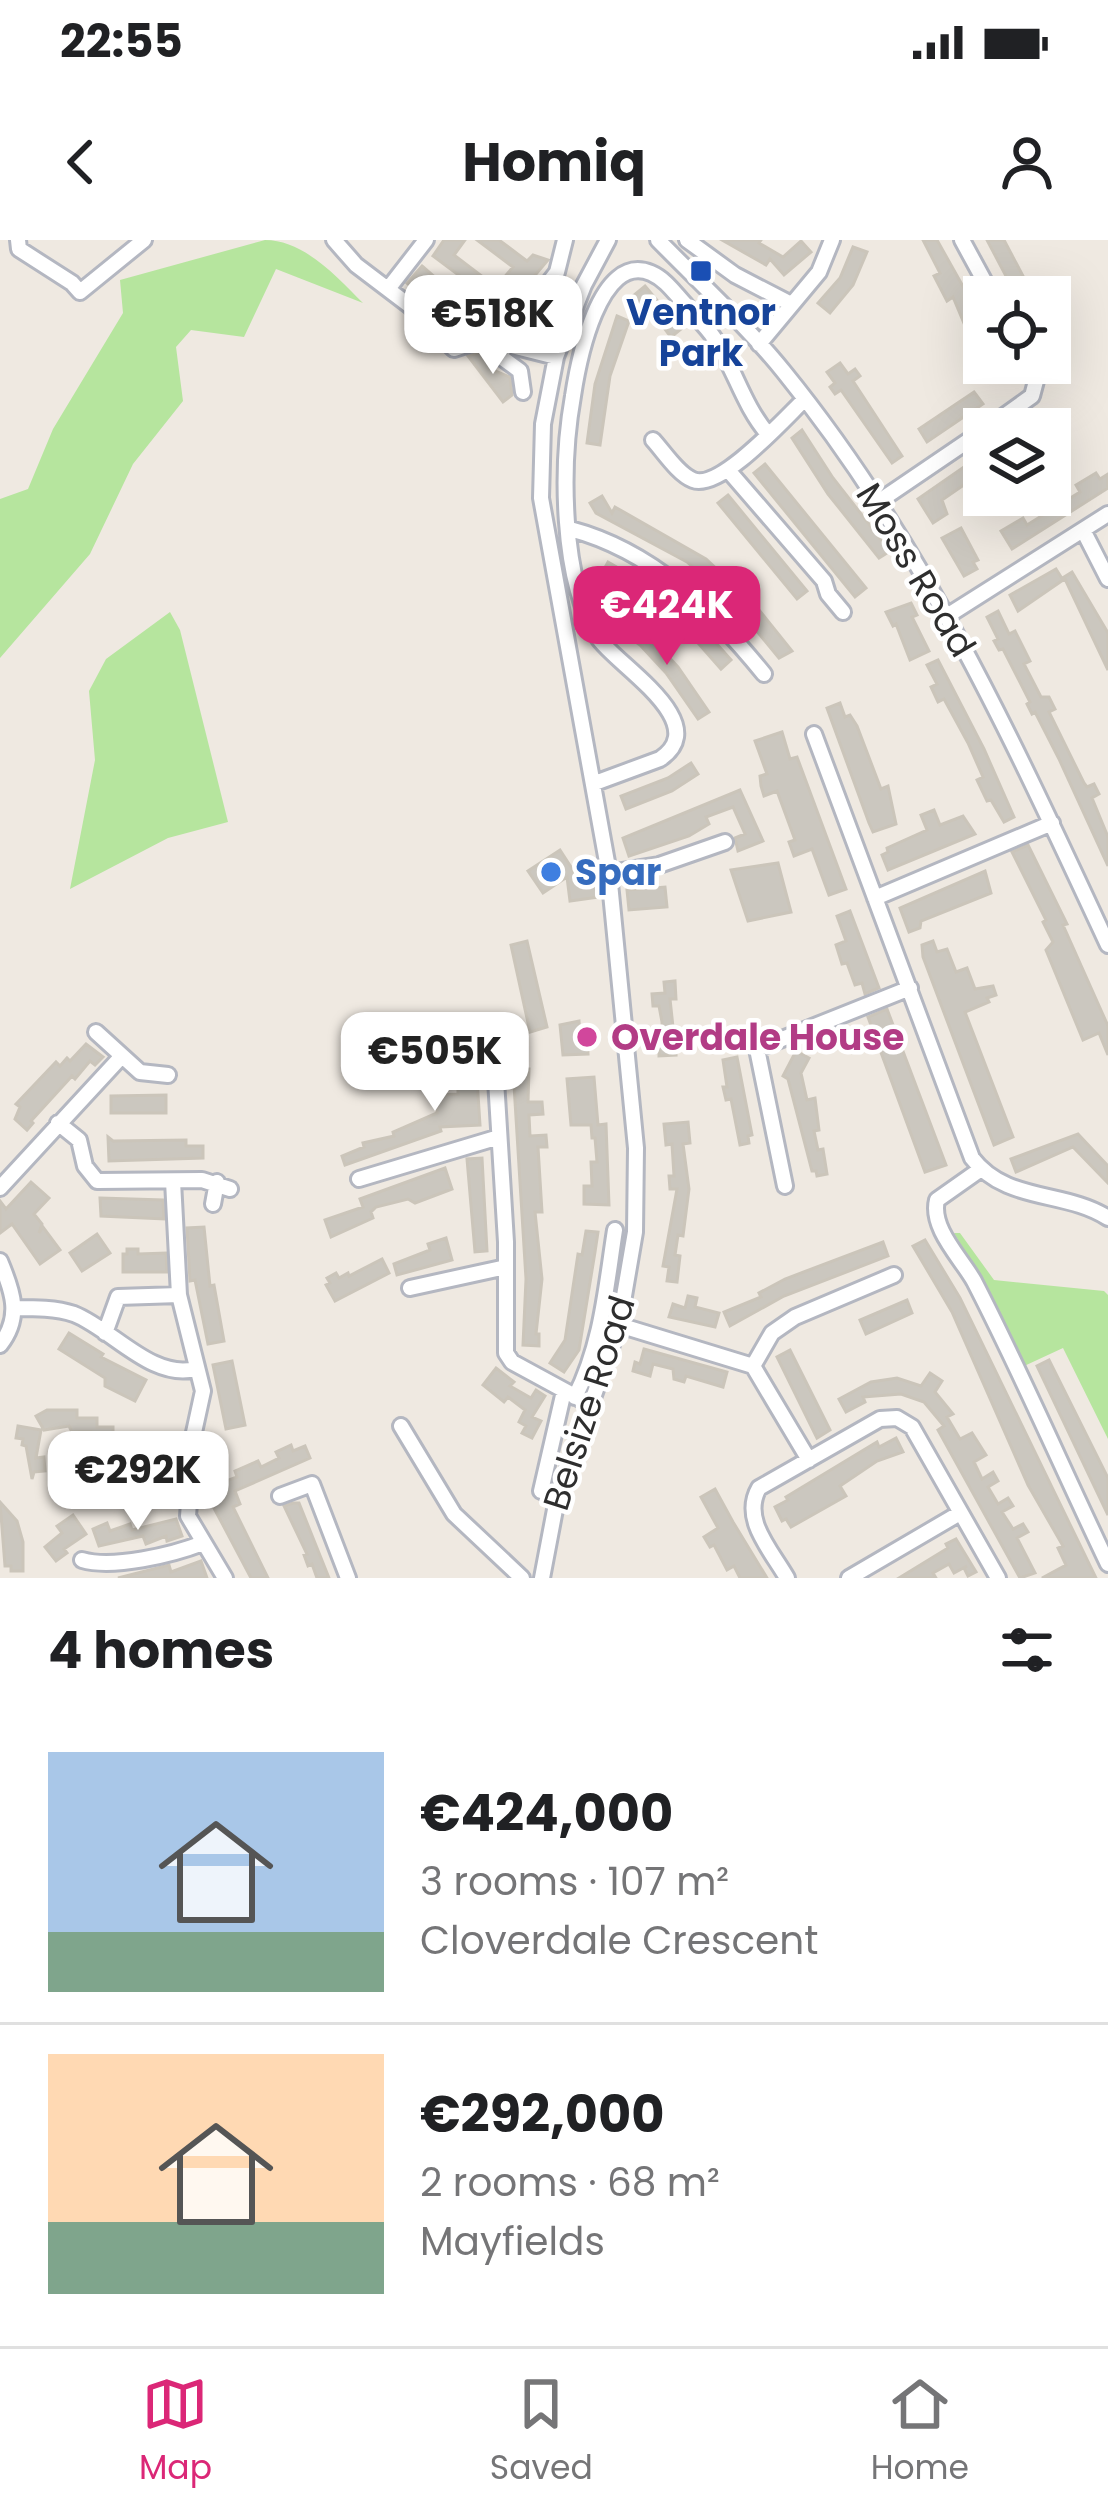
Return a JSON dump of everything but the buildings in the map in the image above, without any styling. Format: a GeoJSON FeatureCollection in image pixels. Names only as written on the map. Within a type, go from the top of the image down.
{"type":"FeatureCollection","features":[{"type":"Feature","properties":{"kind":"street"},"geometry":{"type":"LineString","coordinates":[[18,240],[19,249],[80,292],[144,240]]}},
{"type":"Feature","properties":{"kind":"street"},"geometry":{"type":"LineString","coordinates":[[334,240],[356,265],[454,349],[484,339],[556,357]]}},
{"type":"Feature","properties":{"kind":"street"},"geometry":{"type":"LineString","coordinates":[[388,289],[426,240]]}},
{"type":"Feature","properties":{"kind":"street"},"geometry":{"type":"LineString","coordinates":[[523,392],[520,371],[501,357],[515,327],[557,272],[565,240]]}},
{"type":"Feature","properties":{"kind":"street","name":"Belsize Road"},"geometry":{"type":"LineString","coordinates":[[542,1578],[557,1498],[619,1325],[635,1232],[636,1166],[608,873],[541,498],[543,424],[556,357],[584,285],[608,240]]}},
{"type":"Feature","properties":{"kind":"street","name":"Moss Road"},"geometry":{"type":"LineString","coordinates":[[658,240],[759,344],[805,399],[878,502],[947,616],[1108,945]]}},
{"type":"Feature","properties":{"kind":"street"},"geometry":{"type":"LineString","coordinates":[[687,240],[735,275],[791,304]]}},
{"type":"Feature","properties":{"kind":"street"},"geometry":{"type":"LineString","coordinates":[[759,344],[819,272],[832,240]]}},
{"type":"Feature","properties":{"kind":"street"},"geometry":{"type":"LineString","coordinates":[[962,240],[982,276]]}},
{"type":"Feature","properties":{"kind":"street"},"geometry":{"type":"LineString","coordinates":[[595,783],[670,753],[676,733],[669,712],[648,685],[600,640],[575,575],[568,434],[579,359],[617,276],[644,270],[664,280],[711,333],[748,407],[768,434]]}},
{"type":"Feature","properties":{"kind":"street"},"geometry":{"type":"LineString","coordinates":[[1015,408],[1032,396],[1035,384]]}},
{"type":"Feature","properties":{"kind":"street"},"geometry":{"type":"LineString","coordinates":[[653,440],[690,480],[703,482],[728,470],[805,399]]}},
{"type":"Feature","properties":{"kind":"street"},"geometry":{"type":"LineString","coordinates":[[878,502],[963,445]]}},
{"type":"Feature","properties":{"kind":"street"},"geometry":{"type":"LineString","coordinates":[[728,470],[824,581],[843,612]]}},
{"type":"Feature","properties":{"kind":"street"},"geometry":{"type":"LineString","coordinates":[[947,616],[1108,514]]}},
{"type":"Feature","properties":{"kind":"street"},"geometry":{"type":"LineString","coordinates":[[570,529],[596,536],[677,581],[722,623],[764,674]]}},
{"type":"Feature","properties":{"kind":"street"},"geometry":{"type":"LineString","coordinates":[[1083,530],[1108,579]]}},
{"type":"Feature","properties":{"kind":"street"},"geometry":{"type":"LineString","coordinates":[[814,734],[973,1158],[1011,1189],[1065,1201],[1108,1218]]}},
{"type":"Feature","properties":{"kind":"street"},"geometry":{"type":"LineString","coordinates":[[875,898],[1052,823]]}},
{"type":"Feature","properties":{"kind":"street"},"geometry":{"type":"LineString","coordinates":[[608,873],[659,865],[725,842]]}},
{"type":"Feature","properties":{"kind":"street"},"geometry":{"type":"LineString","coordinates":[[785,1186],[757,1049],[910,988]]}},
{"type":"Feature","properties":{"kind":"street"},"geometry":{"type":"LineString","coordinates":[[96,1032],[140,1072],[168,1075]]}},
{"type":"Feature","properties":{"kind":"street"},"geometry":{"type":"LineString","coordinates":[[0,1187],[122,1057]]}},
{"type":"Feature","properties":{"kind":"street"},"geometry":{"type":"LineString","coordinates":[[495,1064],[506,1353],[512,1362],[592,1406]]}},
{"type":"Feature","properties":{"kind":"street"},"geometry":{"type":"LineString","coordinates":[[58,1123],[79,1140],[85,1166],[97,1180],[173,1180],[223,1186],[213,1204]]}},
{"type":"Feature","properties":{"kind":"street"},"geometry":{"type":"LineString","coordinates":[[359,1179],[500,1137]]}},
{"type":"Feature","properties":{"kind":"street"},"geometry":{"type":"LineString","coordinates":[[981,1169],[937,1199],[935,1209],[1108,1564]]}},
{"type":"Feature","properties":{"kind":"street"},"geometry":{"type":"LineString","coordinates":[[173,1180],[178,1295],[203,1391],[198,1433]]}},
{"type":"Feature","properties":{"kind":"street"},"geometry":{"type":"LineString","coordinates":[[541,1491],[570,1394],[591,1364],[615,1230]]}},
{"type":"Feature","properties":{"kind":"street"},"geometry":{"type":"LineString","coordinates":[[0,1261],[16,1308],[12,1330],[0,1345]]}},
{"type":"Feature","properties":{"kind":"street"},"geometry":{"type":"LineString","coordinates":[[410,1288],[506,1267]]}},
{"type":"Feature","properties":{"kind":"street"},"geometry":{"type":"LineString","coordinates":[[753,1366],[772,1333],[795,1317],[894,1275]]}},
{"type":"Feature","properties":{"kind":"street"},"geometry":{"type":"LineString","coordinates":[[105,1333],[118,1297],[178,1295]]}},
{"type":"Feature","properties":{"kind":"street"},"geometry":{"type":"LineString","coordinates":[[16,1308],[74,1315],[161,1366],[181,1373],[195,1369]]}},
{"type":"Feature","properties":{"kind":"street"},"geometry":{"type":"LineString","coordinates":[[619,1325],[753,1366],[809,1460]]}},
{"type":"Feature","properties":{"kind":"street"},"geometry":{"type":"LineString","coordinates":[[788,1578],[751,1514],[759,1488],[880,1419],[897,1418],[912,1427],[998,1578]]}},
{"type":"Feature","properties":{"kind":"street"},"geometry":{"type":"LineString","coordinates":[[400,1426],[454,1514],[522,1578]]}},
{"type":"Feature","properties":{"kind":"street"},"geometry":{"type":"LineString","coordinates":[[58,1460],[151,1462],[190,1477],[188,1516],[225,1578]]}},
{"type":"Feature","properties":{"kind":"street"},"geometry":{"type":"LineString","coordinates":[[280,1496],[312,1484],[348,1578]]}},
{"type":"Feature","properties":{"kind":"street"},"geometry":{"type":"LineString","coordinates":[[849,1578],[960,1513]]}},
{"type":"Feature","properties":{"kind":"street"},"geometry":{"type":"LineString","coordinates":[[82,1560],[98,1565],[176,1553],[203,1543]]}},
{"type":"Feature","properties":{"kind":"street"},"geometry":{"type":"LineString","coordinates":[[502,1561],[506,1578]]}},
{"type":"Feature","properties":{"kind":"green space"},"geometry":{"type":"Polygon","coordinates":[[[265,240],[306,253],[363,303],[276,269],[244,337],[191,330],[176,347],[183,401],[133,464],[90,554],[0,658],[0,499],[28,489],[53,429],[123,313],[120,280],[265,240]]]}},
{"type":"Feature","properties":{"kind":"green space"},"geometry":{"type":"Polygon","coordinates":[[[170,612],[180,630],[228,822],[168,838],[70,889],[95,760],[89,691],[106,659],[170,612]]]}},
{"type":"Feature","properties":{"kind":"green space"},"geometry":{"type":"Polygon","coordinates":[[[954,1233],[960,1233],[994,1280],[1108,1295],[1108,1439],[1063,1348],[1022,1367],[954,1233]]]}},
{"type":"Feature","properties":{"kind":"place","name":"Ventnor Park"},"geometry":{"type":"Point","coordinates":[701,271]}},
{"type":"Feature","properties":{"kind":"place","name":"Spar"},"geometry":{"type":"Point","coordinates":[551,872]}},
{"type":"Feature","properties":{"kind":"place","name":"Overdale House"},"geometry":{"type":"Point","coordinates":[587,1037]}}]}
